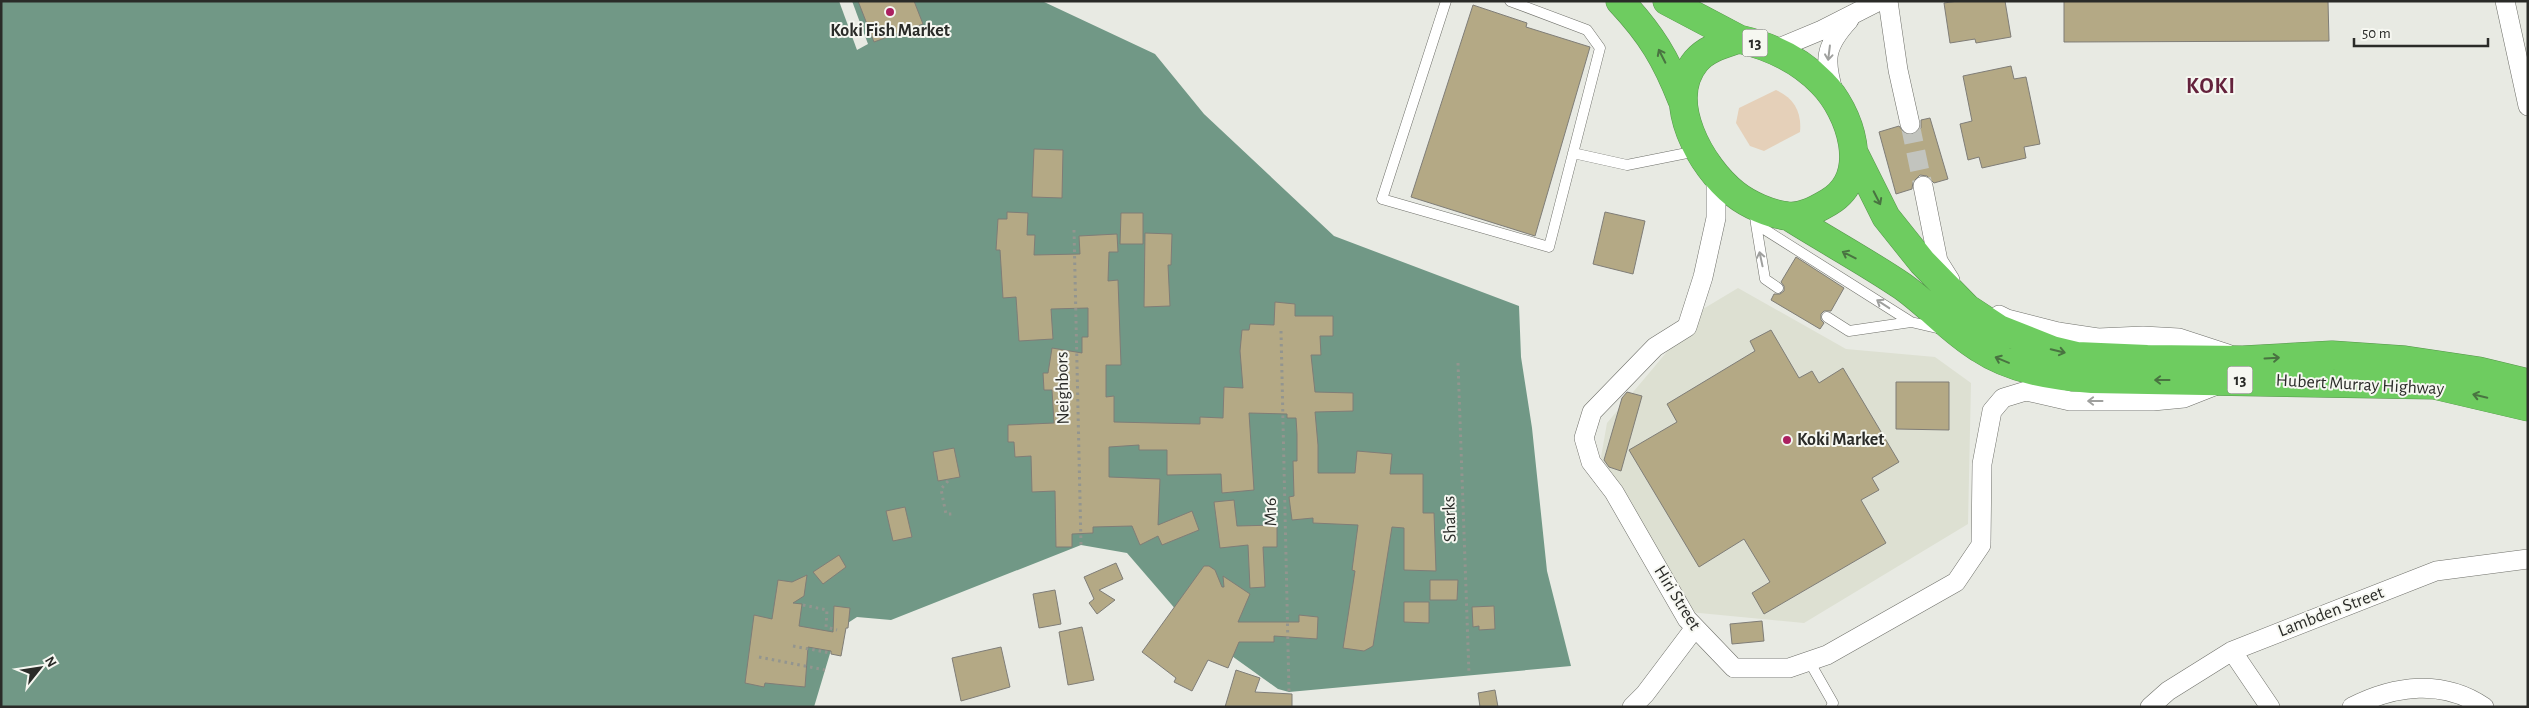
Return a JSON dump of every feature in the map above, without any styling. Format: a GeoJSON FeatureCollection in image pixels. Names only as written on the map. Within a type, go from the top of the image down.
{"type":"FeatureCollection","features":[{"type":"Feature","properties":{"kind":"highway"},"geometry":{"type":"LineString","coordinates":[[1620,1],[1646,28],[1674,79],[1682,100]]}},
{"type":"Feature","properties":{"kind":"highway"},"geometry":{"type":"LineString","coordinates":[[1667,1],[1739,39]]}},
{"type":"Feature","properties":{"kind":"highway","name":"Hubert Murray Highway"},"geometry":{"type":"LineString","coordinates":[[2528,383],[2479,371],[2405,360],[2332,355],[2235,370],[2092,380],[2062,377],[2010,364],[1978,348],[1959,334],[1921,299],[1877,269],[1842,251],[1788,216],[1762,209],[1754,214],[1698,151],[1687,123],[1682,100],[1684,85],[1696,61],[1714,47],[1739,39],[1774,50],[1795,61],[1823,84],[1837,106],[1850,130],[1855,155],[1886,217],[1922,262],[1967,308],[1999,330],[2052,350],[2076,356],[2235,370],[2434,385],[2528,407]]}},
{"type":"Feature","properties":{"kind":"highway","name":"Hubert Murray Highway"},"geometry":{"type":"LineString","coordinates":[[1788,216],[1812,212],[1839,196],[1851,178],[1855,155]]}},
{"type":"Feature","properties":{"kind":"street"},"geometry":{"type":"LineString","coordinates":[[1774,50],[1879,1]]}},
{"type":"Feature","properties":{"kind":"street"},"geometry":{"type":"LineString","coordinates":[[1888,1],[1898,70],[1910,124]]}},
{"type":"Feature","properties":{"kind":"street"},"geometry":{"type":"LineString","coordinates":[[2505,1],[2526,81],[2528,106]]}},
{"type":"Feature","properties":{"kind":"street"},"geometry":{"type":"LineString","coordinates":[[1837,106],[1827,71],[1830,45],[1855,13]]}},
{"type":"Feature","properties":{"kind":"street","name":"Hiri Street"},"geometry":{"type":"LineString","coordinates":[[1716,172],[1716,218],[1703,277],[1688,327],[1656,347],[1592,412],[1584,438],[1591,462],[1614,492],[1694,630],[1734,668],[1789,668],[1827,655],[1956,582],[1981,545],[1982,464],[1992,411],[2003,398],[2026,391],[2070,401],[2184,398],[2235,370]]}},
{"type":"Feature","properties":{"kind":"street"},"geometry":{"type":"LineString","coordinates":[[1923,186],[1938,261],[1949,279],[1967,294],[2007,320],[2058,332],[2098,338],[2143,336],[2179,338],[2235,370]]}},
{"type":"Feature","properties":{"kind":"street","name":"Lambden Street"},"geometry":{"type":"LineString","coordinates":[[2150,707],[2168,690],[2232,651],[2436,571],[2528,559]]}},
{"type":"Feature","properties":{"kind":"street"},"geometry":{"type":"LineString","coordinates":[[1632,707],[1646,694],[1694,630]]}},
{"type":"Feature","properties":{"kind":"street"},"geometry":{"type":"LineString","coordinates":[[2232,651],[2270,707]]}},
{"type":"Feature","properties":{"kind":"street"},"geometry":{"type":"LineString","coordinates":[[2352,707],[2411,687],[2440,688],[2471,698],[2484,707]]}},
{"type":"Feature","properties":{"kind":"lane"},"geometry":{"type":"LineString","coordinates":[[1446,1],[1382,199],[1549,247],[1600,48],[1587,30],[1510,1]]}},
{"type":"Feature","properties":{"kind":"lane"},"geometry":{"type":"LineString","coordinates":[[1573,153],[1627,165],[1698,151]]}},
{"type":"Feature","properties":{"kind":"lane"},"geometry":{"type":"LineString","coordinates":[[1754,214],[1766,279],[1778,288]]}},
{"type":"Feature","properties":{"kind":"lane"},"geometry":{"type":"LineString","coordinates":[[1754,214],[1911,322],[1959,334]]}},
{"type":"Feature","properties":{"kind":"lane"},"geometry":{"type":"LineString","coordinates":[[1827,317],[1849,331],[1911,322]]}},
{"type":"Feature","properties":{"kind":"lane"},"geometry":{"type":"LineString","coordinates":[[1810,661],[1833,703],[1831,707]]}},
{"type":"Feature","properties":{"kind":"path","name":"Neighbors"},"geometry":{"type":"LineString","coordinates":[[1074,230],[1080,545]]}},
{"type":"Feature","properties":{"kind":"path","name":"M16"},"geometry":{"type":"LineString","coordinates":[[1280,330],[1289,692]]}},
{"type":"Feature","properties":{"kind":"path","name":"Sharks"},"geometry":{"type":"LineString","coordinates":[[1458,363],[1469,674]]}},
{"type":"Feature","properties":{"kind":"path"},"geometry":{"type":"LineString","coordinates":[[948,481],[941,489],[946,514],[952,514]]}},
{"type":"Feature","properties":{"kind":"path"},"geometry":{"type":"LineString","coordinates":[[803,605],[827,610],[826,627],[837,630]]}},
{"type":"Feature","properties":{"kind":"path"},"geometry":{"type":"LineString","coordinates":[[794,646],[830,654]]}},
{"type":"Feature","properties":{"kind":"path"},"geometry":{"type":"LineString","coordinates":[[759,657],[825,670]]}},
{"type":"Feature","properties":{"kind":"shaded area"},"geometry":{"type":"Polygon","coordinates":[[[1,1],[1042,1],[1155,54],[1204,114],[1334,236],[1519,306],[1521,357],[1532,428],[1547,571],[1571,666],[1289,692],[1278,689],[1190,626],[1127,553],[1081,545],[891,620],[857,617],[837,630],[814,707],[1,707],[1,1]]]}},
{"type":"Feature","properties":{"kind":"shaded area"},"geometry":{"type":"Polygon","coordinates":[[[1776,90],[1788,97],[1796,106],[1800,118],[1800,132],[1764,151],[1750,146],[1736,123],[1739,108],[1776,90]]]}},
{"type":"Feature","properties":{"kind":"shaded area","name":"Koki Market"},"geometry":{"type":"Polygon","coordinates":[[[1738,288],[1846,349],[1935,357],[1971,383],[1968,524],[1804,623],[1689,612],[1601,457],[1607,423],[1703,309],[1738,288]]]}},
{"type":"Feature","properties":{"kind":"pier"},"geometry":{"type":"Polygon","coordinates":[[[839,1],[852,1],[868,44],[857,50],[839,1]]]}},
{"type":"Feature","properties":{"kind":"building","name":"Koki Fish Market"},"geometry":{"type":"Polygon","coordinates":[[[858,1],[914,1],[923,24],[874,42],[858,1]]]}},
{"type":"Feature","properties":{"kind":"building"},"geometry":{"type":"Polygon","coordinates":[[[1958,1],[2005,1],[2011,37],[1976,43],[1975,39],[1950,43],[1944,3],[1958,1]]]}},
{"type":"Feature","properties":{"kind":"building"},"geometry":{"type":"Polygon","coordinates":[[[2064,1],[2328,1],[2329,41],[2064,42],[2064,1]]]}},
{"type":"Feature","properties":{"kind":"building"},"geometry":{"type":"Polygon","coordinates":[[[1473,5],[1527,23],[1526,27],[1590,47],[1535,236],[1411,197],[1473,5]]]}},
{"type":"Feature","properties":{"kind":"building"},"geometry":{"type":"Polygon","coordinates":[[[2011,66],[2014,79],[2026,77],[2040,144],[2024,147],[2026,158],[1982,168],[1979,157],[1968,160],[1960,124],[1972,121],[1963,76],[2011,66]]]}},
{"type":"Feature","properties":{"kind":"building"},"geometry":{"type":"Polygon","coordinates":[[[1930,118],[1948,179],[1934,183],[1927,176],[1920,175],[1913,182],[1912,189],[1896,194],[1879,132],[1899,126],[1906,135],[1913,135],[1921,128],[1921,120],[1930,118]]]}},
{"type":"Feature","properties":{"kind":"building"},"geometry":{"type":"Polygon","coordinates":[[[1034,149],[1063,150],[1062,198],[1032,197],[1034,149]]]}},
{"type":"Feature","properties":{"kind":"building"},"geometry":{"type":"Polygon","coordinates":[[[1007,212],[1028,213],[1027,235],[1035,235],[1034,255],[1080,254],[1079,236],[1117,234],[1118,252],[1109,252],[1108,281],[1118,280],[1121,365],[1106,365],[1106,397],[1114,396],[1114,422],[1200,424],[1200,417],[1223,418],[1224,387],[1243,388],[1240,351],[1242,330],[1249,330],[1250,324],[1274,325],[1275,302],[1295,304],[1295,316],[1333,316],[1333,336],[1320,336],[1321,355],[1311,355],[1315,392],[1353,393],[1353,411],[1315,412],[1318,473],[1355,473],[1357,451],[1392,454],[1390,474],[1423,474],[1423,513],[1434,513],[1436,571],[1404,570],[1404,528],[1392,527],[1373,646],[1364,651],[1343,648],[1355,571],[1352,570],[1358,525],[1313,523],[1313,518],[1292,520],[1289,497],[1294,496],[1293,461],[1297,461],[1297,434],[1296,418],[1287,418],[1287,414],[1249,413],[1254,490],[1222,493],[1221,474],[1167,475],[1167,450],[1139,450],[1139,445],[1109,447],[1109,477],[1160,479],[1158,525],[1192,511],[1199,530],[1162,545],[1158,536],[1140,545],[1132,526],[1093,527],[1093,533],[1072,534],[1072,547],[1056,547],[1055,491],[1032,492],[1031,456],[1015,457],[1014,442],[1008,442],[1008,425],[1054,423],[1052,390],[1044,390],[1043,373],[1048,373],[1052,348],[1082,353],[1082,337],[1088,337],[1088,308],[1051,309],[1053,339],[1019,341],[1016,297],[1003,298],[1000,250],[996,250],[998,219],[1007,219],[1007,212]]]}},
{"type":"Feature","properties":{"kind":"building"},"geometry":{"type":"Polygon","coordinates":[[[1605,212],[1645,221],[1633,274],[1593,264],[1605,212]]]}},
{"type":"Feature","properties":{"kind":"building"},"geometry":{"type":"Polygon","coordinates":[[[1121,213],[1143,213],[1143,244],[1120,244],[1121,213]]]}},
{"type":"Feature","properties":{"kind":"building"},"geometry":{"type":"Polygon","coordinates":[[[1145,233],[1172,234],[1171,265],[1168,265],[1170,306],[1144,307],[1145,233]]]}},
{"type":"Feature","properties":{"kind":"building"},"geometry":{"type":"Polygon","coordinates":[[[1796,257],[1844,288],[1831,311],[1824,311],[1821,314],[1821,320],[1824,323],[1820,329],[1771,300],[1774,294],[1780,294],[1784,291],[1784,286],[1781,282],[1796,257]]]}},
{"type":"Feature","properties":{"kind":"building"},"geometry":{"type":"Polygon","coordinates":[[[1771,330],[1799,378],[1812,371],[1819,383],[1843,368],[1899,462],[1872,478],[1879,490],[1861,500],[1886,543],[1764,614],[1752,593],[1770,582],[1744,539],[1699,567],[1629,450],[1677,422],[1667,404],[1755,351],[1750,341],[1771,330]]]}},
{"type":"Feature","properties":{"kind":"building"},"geometry":{"type":"Polygon","coordinates":[[[1896,382],[1949,382],[1949,430],[1896,429],[1896,382]]]}},
{"type":"Feature","properties":{"kind":"building"},"geometry":{"type":"Polygon","coordinates":[[[1627,392],[1642,396],[1621,471],[1609,467],[1604,460],[1622,398],[1627,392]]]}},
{"type":"Feature","properties":{"kind":"building"},"geometry":{"type":"Polygon","coordinates":[[[954,448],[960,477],[938,481],[933,452],[954,448]]]}},
{"type":"Feature","properties":{"kind":"building"},"geometry":{"type":"Polygon","coordinates":[[[1234,500],[1237,526],[1277,525],[1277,547],[1263,547],[1265,587],[1250,588],[1248,545],[1220,548],[1214,502],[1234,500]]]}},
{"type":"Feature","properties":{"kind":"building"},"geometry":{"type":"Polygon","coordinates":[[[905,507],[912,537],[893,541],[886,511],[905,507]]]}},
{"type":"Feature","properties":{"kind":"building"},"geometry":{"type":"Polygon","coordinates":[[[839,555],[846,567],[823,584],[813,572],[839,555]]]}},
{"type":"Feature","properties":{"kind":"building"},"geometry":{"type":"Polygon","coordinates":[[[1116,563],[1123,579],[1099,590],[1115,600],[1097,614],[1089,603],[1094,599],[1084,577],[1116,563]]]}},
{"type":"Feature","properties":{"kind":"building"},"geometry":{"type":"Polygon","coordinates":[[[1204,566],[1209,566],[1215,570],[1222,587],[1224,587],[1223,576],[1250,594],[1238,622],[1299,622],[1299,615],[1318,617],[1317,639],[1274,636],[1274,642],[1239,642],[1228,668],[1208,660],[1192,691],[1174,682],[1176,678],[1142,652],[1204,566]]]}},
{"type":"Feature","properties":{"kind":"building"},"geometry":{"type":"Polygon","coordinates":[[[807,575],[804,596],[793,603],[802,604],[799,626],[833,632],[834,606],[850,608],[848,628],[846,628],[841,656],[831,654],[831,651],[808,647],[805,687],[765,683],[764,687],[745,683],[754,615],[772,619],[778,580],[792,582],[807,575]]]}},
{"type":"Feature","properties":{"kind":"building"},"geometry":{"type":"Polygon","coordinates":[[[1430,580],[1458,580],[1457,600],[1430,600],[1430,580]]]}},
{"type":"Feature","properties":{"kind":"building"},"geometry":{"type":"Polygon","coordinates":[[[1055,590],[1061,624],[1039,628],[1033,594],[1055,590]]]}},
{"type":"Feature","properties":{"kind":"building"},"geometry":{"type":"Polygon","coordinates":[[[1404,602],[1429,602],[1429,623],[1404,622],[1404,602]]]}},
{"type":"Feature","properties":{"kind":"building"},"geometry":{"type":"Polygon","coordinates":[[[1494,606],[1495,629],[1479,630],[1479,626],[1473,627],[1472,607],[1494,606]]]}},
{"type":"Feature","properties":{"kind":"building"},"geometry":{"type":"Polygon","coordinates":[[[1762,621],[1764,641],[1732,644],[1730,624],[1762,621]]]}},
{"type":"Feature","properties":{"kind":"building"},"geometry":{"type":"Polygon","coordinates":[[[1082,627],[1094,680],[1068,685],[1059,632],[1082,627]]]}},
{"type":"Feature","properties":{"kind":"building"},"geometry":{"type":"Polygon","coordinates":[[[1001,647],[1010,687],[961,701],[952,658],[1001,647]]]}},
{"type":"Feature","properties":{"kind":"building"},"geometry":{"type":"Polygon","coordinates":[[[1236,670],[1260,678],[1255,692],[1292,694],[1292,707],[1225,707],[1236,670]]]}},
{"type":"Feature","properties":{"kind":"building"},"geometry":{"type":"Polygon","coordinates":[[[1495,690],[1498,707],[1480,707],[1478,693],[1495,690]]]}},
{"type":"Feature","properties":{"kind":"tunnel"},"geometry":{"type":"LineString","coordinates":[[1910,124],[1923,186]]}},
{"type":"Feature","properties":{"kind":"place","name":"Koki Fish Market"},"geometry":{"type":"Point","coordinates":[890,12]}},
{"type":"Feature","properties":{"kind":"place","name":"Koki Market"},"geometry":{"type":"Point","coordinates":[1787,440]}},
{"type":"Feature","properties":{"kind":"district","name":"KOKI"},"geometry":{"type":"Point","coordinates":[2211,86]}}]}
